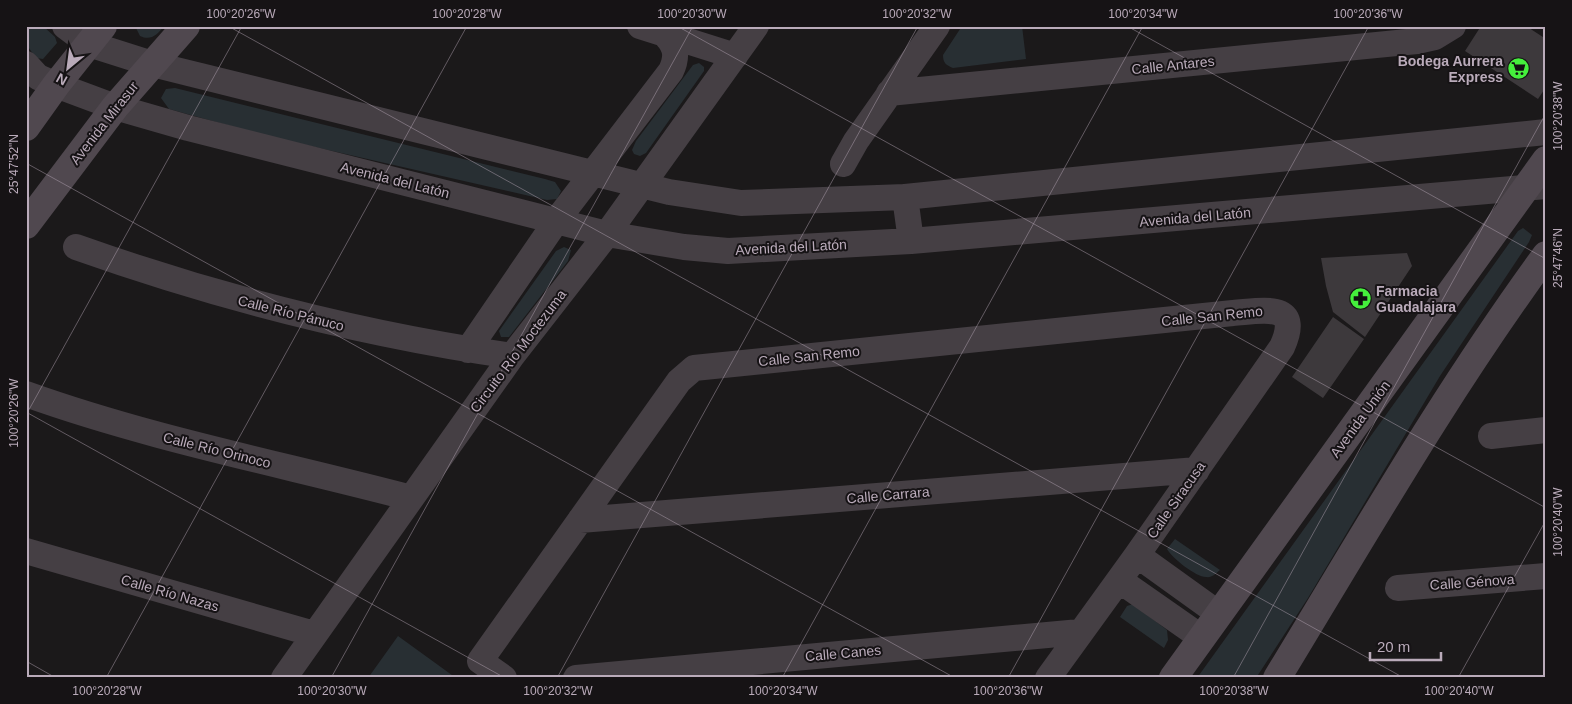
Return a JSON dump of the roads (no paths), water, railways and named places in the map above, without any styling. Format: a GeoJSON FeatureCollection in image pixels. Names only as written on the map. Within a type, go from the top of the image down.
{"type":"FeatureCollection","features":[{"type":"Feature","properties":{"kind":"street"},"geometry":{"type":"LineString","coordinates":[[65,26],[96,35],[152,64],[643,185],[696,197],[741,203],[905,197],[1546,132]]}},
{"type":"Feature","properties":{"kind":"street","name":"Avenida Mirasur"},"geometry":{"type":"LineString","coordinates":[[26,224],[115,107],[186,26]]}},
{"type":"Feature","properties":{"kind":"street","name":"Circuito Río Moctezuma"},"geometry":{"type":"LineString","coordinates":[[284,678],[512,356],[607,234],[756,26]]}},
{"type":"Feature","properties":{"kind":"street"},"geometry":{"type":"LineString","coordinates":[[844,164],[889,93],[937,26]]}},
{"type":"Feature","properties":{"kind":"street","name":"Calle Antares"},"geometry":{"type":"LineString","coordinates":[[889,93],[1417,41],[1435,37],[1454,26]]}},
{"type":"Feature","properties":{"kind":"street"},"geometry":{"type":"LineString","coordinates":[[651,29],[735,56]]}},
{"type":"Feature","properties":{"kind":"street"},"geometry":{"type":"LineString","coordinates":[[468,350],[557,220],[671,70],[676,50],[674,44],[651,29]]}},
{"type":"Feature","properties":{"kind":"street"},"geometry":{"type":"LineString","coordinates":[[26,127],[56,85],[96,35]]}},
{"type":"Feature","properties":{"kind":"street","name":"Avenida del Latón"},"geometry":{"type":"LineString","coordinates":[[26,64],[38,77],[115,107],[236,141],[607,234],[684,247],[728,251],[910,241],[1535,188]]}},
{"type":"Feature","properties":{"kind":"street","name":"Avenida Unión"},"geometry":{"type":"LineString","coordinates":[[1173,678],[1535,188],[1546,160]]}},
{"type":"Feature","properties":{"kind":"street"},"geometry":{"type":"LineString","coordinates":[[905,197],[910,241]]}},
{"type":"Feature","properties":{"kind":"street","name":"Calle Río Pánuco"},"geometry":{"type":"LineString","coordinates":[[76,247],[140,270],[269,309],[354,328],[468,350],[512,356]]}},
{"type":"Feature","properties":{"kind":"street"},"geometry":{"type":"LineString","coordinates":[[1277,678],[1453,388],[1497,322],[1546,255]]}},
{"type":"Feature","properties":{"kind":"street","name":"Calle San Remo"},"geometry":{"type":"LineString","coordinates":[[504,678],[480,660],[679,381],[694,368],[1271,310],[1280,311],[1285,316]]}},
{"type":"Feature","properties":{"kind":"street","name":"Calle Siracusa"},"geometry":{"type":"LineString","coordinates":[[1048,678],[1137,555],[1282,347],[1288,330],[1285,316]]}},
{"type":"Feature","properties":{"kind":"street","name":"Calle Río Orinoco"},"geometry":{"type":"LineString","coordinates":[[26,394],[88,416],[170,439],[411,498]]}},
{"type":"Feature","properties":{"kind":"street"},"geometry":{"type":"LineString","coordinates":[[1490,436],[1546,430]]}},
{"type":"Feature","properties":{"kind":"street","name":"Calle Carrara"},"geometry":{"type":"LineString","coordinates":[[580,520],[1197,470]]}},
{"type":"Feature","properties":{"kind":"street","name":"Calle Río Nazas"},"geometry":{"type":"LineString","coordinates":[[26,551],[314,634]]}},
{"type":"Feature","properties":{"kind":"street"},"geometry":{"type":"LineString","coordinates":[[1137,555],[1219,614]]}},
{"type":"Feature","properties":{"kind":"street","name":"Calle Génova"},"geometry":{"type":"LineString","coordinates":[[1398,588],[1546,576]]}},
{"type":"Feature","properties":{"kind":"street"},"geometry":{"type":"LineString","coordinates":[[1119,580],[1202,638]]}},
{"type":"Feature","properties":{"kind":"street","name":"Calle Canes"},"geometry":{"type":"LineString","coordinates":[[576,678],[1080,632]]}},
{"type":"Feature","properties":{"kind":"place","name":"Bodega Aurrera Express"},"geometry":{"type":"Point","coordinates":[1519,69]}},
{"type":"Feature","properties":{"kind":"place","name":"Farmacia Guadalajara"},"geometry":{"type":"Point","coordinates":[1360,299]}}]}
